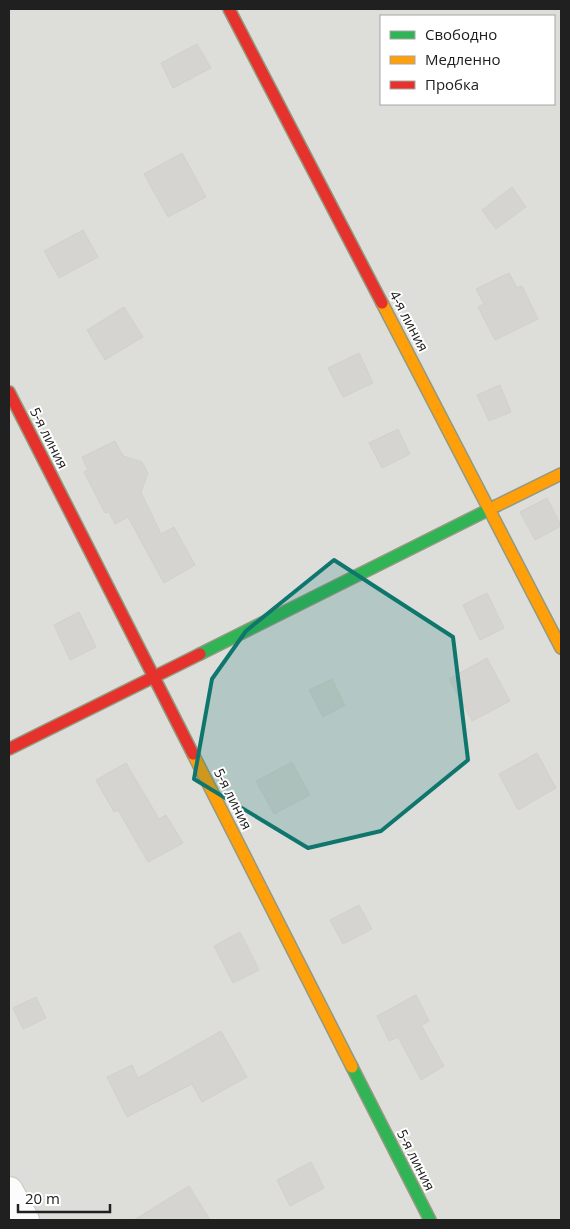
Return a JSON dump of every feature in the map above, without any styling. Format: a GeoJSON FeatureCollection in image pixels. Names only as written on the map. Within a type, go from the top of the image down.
{"type":"FeatureCollection","features":[{"type":"Feature","properties":{"kind":"street","name":"4-я линия"},"geometry":{"type":"LineString","coordinates":[[229,9],[491,510],[561,648]]}},
{"type":"Feature","properties":{"kind":"street","name":"5-я линия"},"geometry":{"type":"LineString","coordinates":[[9,392],[430,1220]]}},
{"type":"Feature","properties":{"kind":"street"},"geometry":{"type":"LineString","coordinates":[[9,749],[561,474]]}},
{"type":"Feature","properties":{"kind":"street"},"geometry":{"type":"LineString","coordinates":[[9,1191],[25,1220]]}},
{"type":"Feature","properties":{"kind":"highlighted area"},"geometry":{"type":"Polygon","coordinates":[[[334,560],[453,637],[468,760],[381,831],[308,848],[194,779],[212,679],[246,631],[334,560]]]}},
{"type":"Feature","properties":{"kind":"shaded area"},"geometry":{"type":"Polygon","coordinates":[[[9,9],[561,9],[561,1220],[9,1220],[9,9]]]}},
{"type":"Feature","properties":{"kind":"building"},"geometry":{"type":"Polygon","coordinates":[[[197,44],[211,68],[173,88],[161,63],[197,44]]]}},
{"type":"Feature","properties":{"kind":"building"},"geometry":{"type":"Polygon","coordinates":[[[182,153],[206,197],[168,217],[144,174],[182,153]]]}},
{"type":"Feature","properties":{"kind":"building"},"geometry":{"type":"Polygon","coordinates":[[[512,187],[526,207],[496,229],[482,210],[512,187]]]}},
{"type":"Feature","properties":{"kind":"building"},"geometry":{"type":"Polygon","coordinates":[[[83,230],[98,257],[59,278],[44,251],[83,230]]]}},
{"type":"Feature","properties":{"kind":"building"},"geometry":{"type":"Polygon","coordinates":[[[509,273],[517,288],[522,286],[538,319],[495,340],[478,307],[484,304],[476,289],[509,273]]]}},
{"type":"Feature","properties":{"kind":"building"},"geometry":{"type":"Polygon","coordinates":[[[124,307],[143,337],[105,360],[87,330],[124,307]]]}},
{"type":"Feature","properties":{"kind":"building"},"geometry":{"type":"Polygon","coordinates":[[[359,353],[373,383],[343,397],[328,368],[359,353]]]}},
{"type":"Feature","properties":{"kind":"building"},"geometry":{"type":"Polygon","coordinates":[[[500,385],[511,412],[489,421],[477,395],[500,385]]]}},
{"type":"Feature","properties":{"kind":"building"},"geometry":{"type":"Polygon","coordinates":[[[398,429],[410,454],[382,468],[369,443],[398,429]]]}},
{"type":"Feature","properties":{"kind":"building"},"geometry":{"type":"Polygon","coordinates":[[[115,441],[123,456],[142,462],[148,473],[141,492],[161,534],[174,527],[195,565],[164,583],[128,517],[115,524],[109,512],[105,513],[84,472],[88,470],[82,457],[115,441]]]}},
{"type":"Feature","properties":{"kind":"building"},"geometry":{"type":"Polygon","coordinates":[[[547,498],[561,526],[535,540],[520,512],[547,498]]]}},
{"type":"Feature","properties":{"kind":"building"},"geometry":{"type":"Polygon","coordinates":[[[487,593],[504,628],[480,640],[463,605],[487,593]]]}},
{"type":"Feature","properties":{"kind":"building"},"geometry":{"type":"Polygon","coordinates":[[[79,612],[96,647],[70,660],[54,625],[79,612]]]}},
{"type":"Feature","properties":{"kind":"building"},"geometry":{"type":"Polygon","coordinates":[[[487,658],[510,701],[472,721],[449,679],[487,658]]]}},
{"type":"Feature","properties":{"kind":"building"},"geometry":{"type":"Polygon","coordinates":[[[332,679],[345,705],[323,717],[309,690],[332,679]]]}},
{"type":"Feature","properties":{"kind":"building"},"geometry":{"type":"Polygon","coordinates":[[[537,753],[556,788],[518,810],[499,774],[537,753]]]}},
{"type":"Feature","properties":{"kind":"building"},"geometry":{"type":"Polygon","coordinates":[[[292,762],[310,795],[274,814],[256,781],[292,762]]]}},
{"type":"Feature","properties":{"kind":"building"},"geometry":{"type":"Polygon","coordinates":[[[126,763],[159,819],[166,815],[183,843],[148,862],[118,810],[114,812],[96,780],[126,763]]]}},
{"type":"Feature","properties":{"kind":"building"},"geometry":{"type":"Polygon","coordinates":[[[359,905],[372,929],[343,944],[330,920],[359,905]]]}},
{"type":"Feature","properties":{"kind":"building"},"geometry":{"type":"Polygon","coordinates":[[[240,932],[259,970],[233,983],[214,946],[240,932]]]}},
{"type":"Feature","properties":{"kind":"building"},"geometry":{"type":"Polygon","coordinates":[[[416,995],[429,1021],[421,1025],[444,1066],[421,1080],[398,1037],[389,1041],[377,1016],[416,995]]]}},
{"type":"Feature","properties":{"kind":"building"},"geometry":{"type":"Polygon","coordinates":[[[36,997],[46,1018],[23,1029],[13,1008],[36,997]]]}},
{"type":"Feature","properties":{"kind":"building"},"geometry":{"type":"Polygon","coordinates":[[[221,1031],[247,1077],[202,1102],[192,1084],[127,1117],[107,1077],[132,1065],[138,1078],[221,1031]]]}},
{"type":"Feature","properties":{"kind":"building"},"geometry":{"type":"Polygon","coordinates":[[[311,1162],[324,1188],[290,1206],[277,1180],[311,1162]]]}},
{"type":"Feature","properties":{"kind":"building"},"geometry":{"type":"Polygon","coordinates":[[[189,1186],[210,1220],[134,1220],[189,1186]]]}},
{"type":"Feature","properties":{"kind":"traffic: fast"},"geometry":{"type":"LineString","coordinates":[[200,654],[496,506]]}},
{"type":"Feature","properties":{"kind":"traffic: fast"},"geometry":{"type":"LineString","coordinates":[[352,1067],[430,1220]]}},
{"type":"Feature","properties":{"kind":"traffic: slow"},"geometry":{"type":"LineString","coordinates":[[382,303],[561,648]]}},
{"type":"Feature","properties":{"kind":"traffic: slow"},"geometry":{"type":"LineString","coordinates":[[496,506],[561,474]]}},
{"type":"Feature","properties":{"kind":"traffic: slow"},"geometry":{"type":"LineString","coordinates":[[193,754],[352,1067]]}},
{"type":"Feature","properties":{"kind":"traffic: jam"},"geometry":{"type":"LineString","coordinates":[[229,9],[382,303]]}},
{"type":"Feature","properties":{"kind":"traffic: jam"},"geometry":{"type":"LineString","coordinates":[[9,392],[193,754]]}},
{"type":"Feature","properties":{"kind":"traffic: jam"},"geometry":{"type":"LineString","coordinates":[[9,749],[200,654]]}}]}
